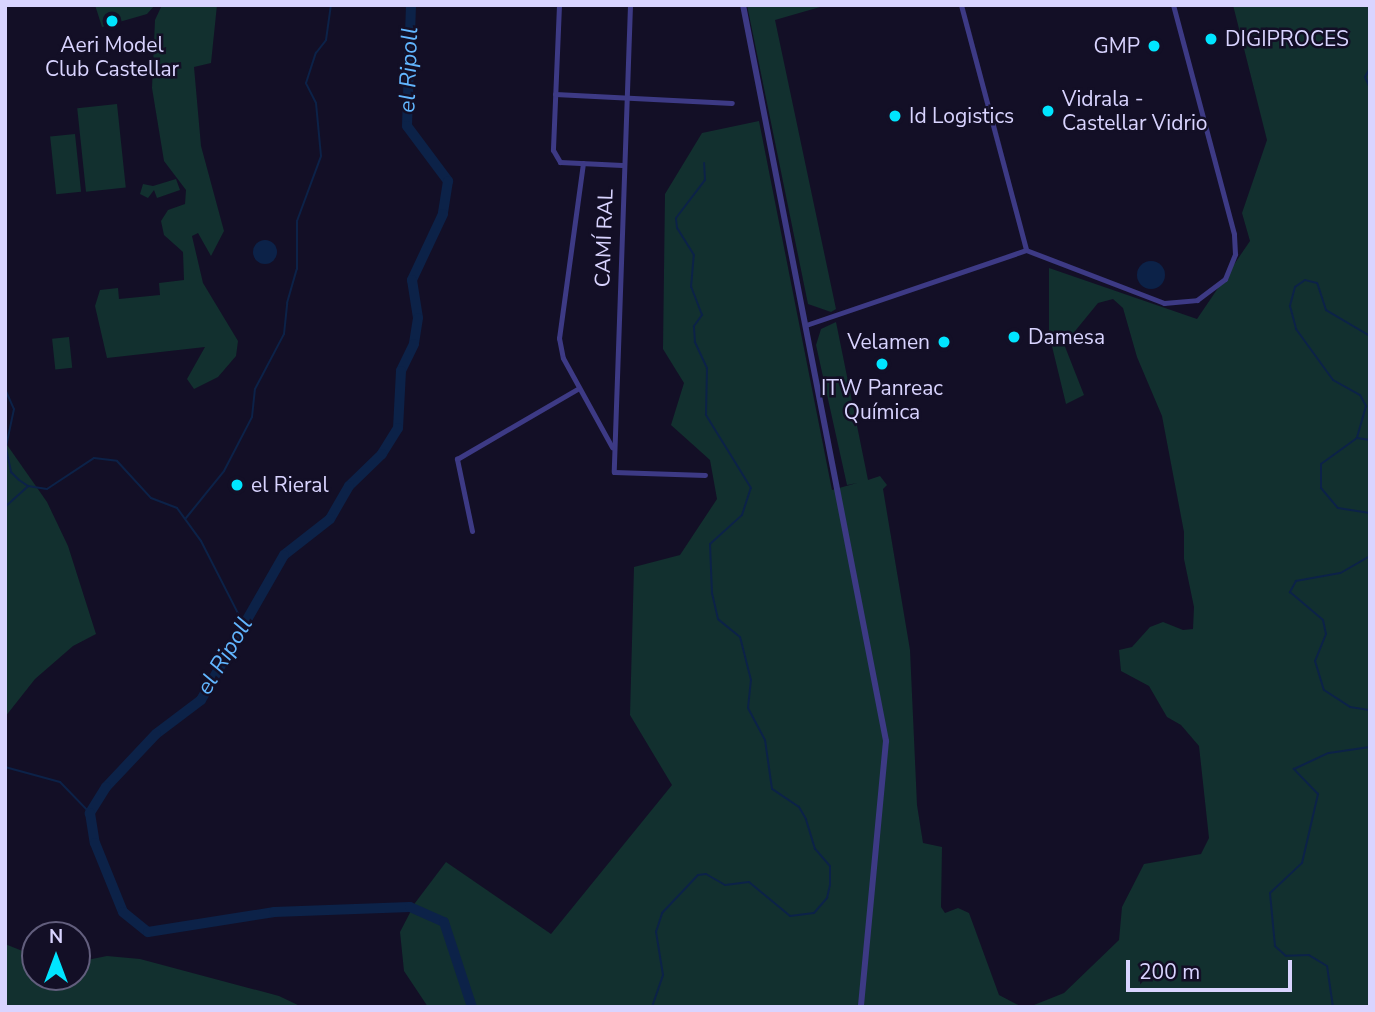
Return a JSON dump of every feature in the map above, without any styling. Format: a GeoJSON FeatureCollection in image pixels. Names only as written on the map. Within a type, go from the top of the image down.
{"type":"FeatureCollection","features":[{"type":"Feature","properties":{"kind":"street"},"geometry":{"type":"LineString","coordinates":[[559,5],[553,150],[559,162],[622,165]]}},
{"type":"Feature","properties":{"kind":"street","name":"CAMÍ RAL"},"geometry":{"type":"LineString","coordinates":[[630,5],[622,165],[614,472],[705,475]]}},
{"type":"Feature","properties":{"kind":"street"},"geometry":{"type":"LineString","coordinates":[[743,5],[886,741],[861,1007]]}},
{"type":"Feature","properties":{"kind":"street"},"geometry":{"type":"LineString","coordinates":[[961,5],[1026,250]]}},
{"type":"Feature","properties":{"kind":"street"},"geometry":{"type":"LineString","coordinates":[[806,325],[1026,250],[1164,303],[1197,300],[1224,279],[1235,254],[1234,233],[1173,5]]}},
{"type":"Feature","properties":{"kind":"street"},"geometry":{"type":"LineString","coordinates":[[555,94],[732,103]]}},
{"type":"Feature","properties":{"kind":"street"},"geometry":{"type":"LineString","coordinates":[[583,163],[559,338],[579,387],[614,450]]}},
{"type":"Feature","properties":{"kind":"street"},"geometry":{"type":"LineString","coordinates":[[472,531],[457,459],[579,387]]}},
{"type":"Feature","properties":{"kind":"green space","name":"Aeri Model Club Castellar"},"geometry":{"type":"Polygon","coordinates":[[[95,5],[155,5],[147,14],[102,27],[95,5]]]}},
{"type":"Feature","properties":{"kind":"green space"},"geometry":{"type":"Polygon","coordinates":[[[162,5],[217,5],[211,63],[194,67],[201,146],[224,231],[211,256],[198,233],[192,236],[203,283],[238,341],[236,356],[218,377],[194,389],[187,379],[205,347],[107,358],[95,306],[100,290],[118,288],[119,299],[160,295],[159,283],[184,280],[183,252],[164,235],[161,221],[168,210],[185,204],[186,190],[164,161],[152,88],[155,20],[162,5]]]}},
{"type":"Feature","properties":{"kind":"green space"},"geometry":{"type":"Polygon","coordinates":[[[747,5],[827,5],[775,20],[836,309],[831,312],[808,304],[747,5]]]}},
{"type":"Feature","properties":{"kind":"green space"},"geometry":{"type":"Polygon","coordinates":[[[1233,5],[1370,5],[1370,1007],[1029,1007],[1064,993],[1119,940],[1122,907],[1144,864],[1201,854],[1209,838],[1199,746],[1181,725],[1167,717],[1149,686],[1121,671],[1119,650],[1132,647],[1150,627],[1163,622],[1183,630],[1193,629],[1194,607],[1184,559],[1184,532],[1162,416],[1137,357],[1123,308],[1113,299],[1098,303],[1071,336],[1062,339],[1084,395],[1066,404],[1049,334],[1049,268],[1197,319],[1250,241],[1242,213],[1267,140],[1233,5]]]}},
{"type":"Feature","properties":{"kind":"green space"},"geometry":{"type":"Polygon","coordinates":[[[117,104],[126,188],[86,192],[77,108],[117,104]]]}},
{"type":"Feature","properties":{"kind":"green space"},"geometry":{"type":"Polygon","coordinates":[[[759,121],[832,490],[857,483],[847,485],[816,345],[821,329],[836,322],[868,480],[880,476],[887,485],[883,489],[910,650],[917,805],[923,843],[942,847],[941,907],[945,913],[958,908],[969,913],[999,995],[1022,1007],[428,1007],[404,971],[400,932],[415,903],[446,862],[551,934],[672,785],[630,715],[634,567],[680,555],[717,499],[710,460],[671,425],[684,383],[663,349],[665,194],[702,133],[759,121]]]}},
{"type":"Feature","properties":{"kind":"green space"},"geometry":{"type":"Polygon","coordinates":[[[75,134],[81,192],[56,194],[50,137],[75,134]]]}},
{"type":"Feature","properties":{"kind":"green space"},"geometry":{"type":"Polygon","coordinates":[[[176,179],[180,190],[157,198],[154,190],[148,198],[140,194],[143,184],[153,186],[176,179]]]}},
{"type":"Feature","properties":{"kind":"green space"},"geometry":{"type":"Polygon","coordinates":[[[69,337],[72,368],[55,370],[52,339],[69,337]]]}},
{"type":"Feature","properties":{"kind":"green space"},"geometry":{"type":"Polygon","coordinates":[[[5,442],[47,502],[68,546],[96,634],[73,646],[35,679],[5,717],[5,442]]]}},
{"type":"Feature","properties":{"kind":"green space"},"geometry":{"type":"Polygon","coordinates":[[[5,944],[21,950],[21,991],[91,991],[91,959],[107,956],[140,959],[279,996],[302,1007],[5,1007],[5,944]]]}},
{"type":"Feature","properties":{"kind":"water"},"geometry":{"type":"Polygon","coordinates":[[[265,240],[273,244],[277,252],[273,260],[265,264],[257,260],[253,252],[257,244],[265,240]]]}},
{"type":"Feature","properties":{"kind":"water"},"geometry":{"type":"Polygon","coordinates":[[[1151,261],[1161,265],[1165,275],[1161,285],[1151,289],[1141,285],[1137,275],[1141,265],[1151,261]]]}},
{"type":"Feature","properties":{"kind":"waterway"},"geometry":{"type":"LineString","coordinates":[[186,518],[224,471],[252,417],[255,389],[284,334],[287,303],[297,269],[297,221],[321,156],[316,103],[306,83],[316,53],[326,40],[331,5]]}},
{"type":"Feature","properties":{"kind":"waterway","name":"el Ripoll"},"geometry":{"type":"LineString","coordinates":[[411,5],[407,126],[448,181],[443,214],[412,280],[418,318],[414,344],[401,371],[398,428],[382,454],[349,486],[330,519],[284,555],[201,700],[156,734],[106,787],[90,813],[95,843],[123,912],[148,932],[274,912],[410,907],[444,922],[472,1007]]}},
{"type":"Feature","properties":{"kind":"waterway"},"geometry":{"type":"LineString","coordinates":[[1370,68],[1365,77],[1370,88]]}},
{"type":"Feature","properties":{"kind":"waterway"},"geometry":{"type":"LineString","coordinates":[[652,1007],[663,975],[656,932],[662,913],[698,875],[706,874],[725,885],[749,882],[790,916],[814,913],[827,898],[830,885],[830,866],[815,849],[806,819],[799,807],[772,789],[765,740],[748,708],[751,680],[740,637],[718,619],[712,594],[710,544],[742,515],[751,488],[706,415],[707,368],[695,342],[694,326],[702,315],[691,287],[694,255],[677,228],[676,218],[705,180],[704,163]]}},
{"type":"Feature","properties":{"kind":"waterway"},"geometry":{"type":"LineString","coordinates":[[1370,336],[1326,310],[1317,283],[1305,280],[1295,287],[1290,306],[1296,329],[1333,380],[1360,395],[1366,406],[1357,438],[1321,464],[1321,488],[1338,508],[1370,513]]}},
{"type":"Feature","properties":{"kind":"waterway"},"geometry":{"type":"LineString","coordinates":[[5,389],[14,409],[6,448],[11,472],[19,480],[28,486],[47,489],[94,458],[117,461],[151,498],[177,508],[201,541],[242,621]]}},
{"type":"Feature","properties":{"kind":"waterway"},"geometry":{"type":"LineString","coordinates":[[1357,438],[1370,440]]}},
{"type":"Feature","properties":{"kind":"waterway"},"geometry":{"type":"LineString","coordinates":[[5,507],[28,486]]}},
{"type":"Feature","properties":{"kind":"waterway"},"geometry":{"type":"LineString","coordinates":[[1370,556],[1340,573],[1296,581],[1290,592],[1323,620],[1326,634],[1315,661],[1324,690],[1350,707],[1370,710]]}},
{"type":"Feature","properties":{"kind":"waterway"},"geometry":{"type":"LineString","coordinates":[[1333,1007],[1327,966],[1309,955],[1286,956],[1275,946],[1270,893],[1302,863],[1318,794],[1294,769],[1329,753],[1370,747]]}},
{"type":"Feature","properties":{"kind":"waterway"},"geometry":{"type":"LineString","coordinates":[[5,767],[60,782],[90,813]]}},
{"type":"Feature","properties":{"kind":"place","name":"Aeri Model Club Castellar"},"geometry":{"type":"Point","coordinates":[112,21]}},
{"type":"Feature","properties":{"kind":"place","name":"DIGIPROCES"},"geometry":{"type":"Point","coordinates":[1211,39]}},
{"type":"Feature","properties":{"kind":"place","name":"GMP"},"geometry":{"type":"Point","coordinates":[1154,46]}},
{"type":"Feature","properties":{"kind":"place","name":"Vidrala - Castellar Vidrio"},"geometry":{"type":"Point","coordinates":[1048,111]}},
{"type":"Feature","properties":{"kind":"place","name":"Id Logistics"},"geometry":{"type":"Point","coordinates":[895,116]}},
{"type":"Feature","properties":{"kind":"place","name":"Damesa"},"geometry":{"type":"Point","coordinates":[1014,337]}},
{"type":"Feature","properties":{"kind":"place","name":"Velamen"},"geometry":{"type":"Point","coordinates":[944,342]}},
{"type":"Feature","properties":{"kind":"place","name":"ITW Panreac Química"},"geometry":{"type":"Point","coordinates":[882,364]}},
{"type":"Feature","properties":{"kind":"place","name":"el Rieral"},"geometry":{"type":"Point","coordinates":[237,485]}}]}
